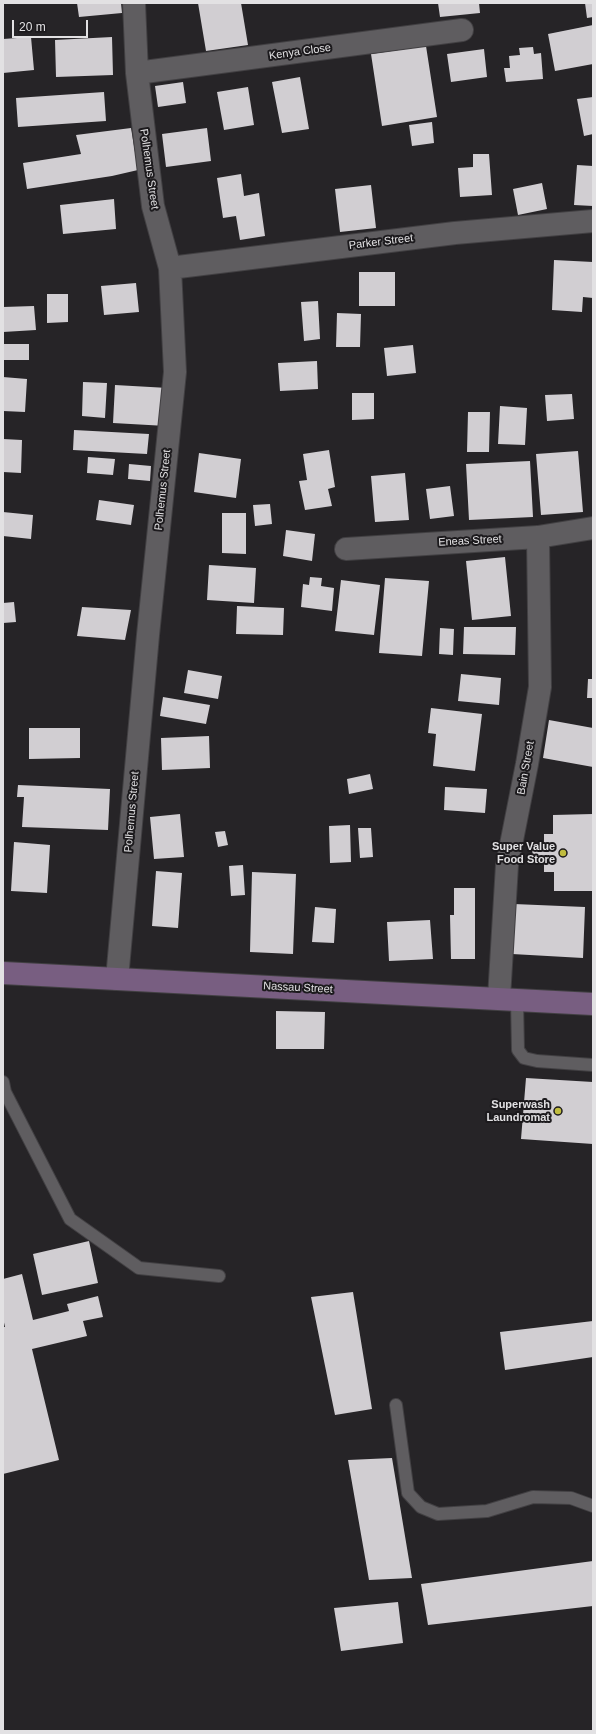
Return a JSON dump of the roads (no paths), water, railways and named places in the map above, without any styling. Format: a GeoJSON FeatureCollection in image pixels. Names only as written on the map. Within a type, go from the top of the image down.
{"type":"FeatureCollection","features":[{"type":"Feature","properties":{"kind":"main road","name":"Nassau Street"},"geometry":{"type":"LineString","coordinates":[[3,973],[593,1004]]}},
{"type":"Feature","properties":{"kind":"street","name":"Polhemus Street"},"geometry":{"type":"LineString","coordinates":[[116,979],[148,635],[175,372],[170,268],[153,206],[137,73],[134,3]]}},
{"type":"Feature","properties":{"kind":"street","name":"Kenya Close"},"geometry":{"type":"LineString","coordinates":[[137,73],[462,30]]}},
{"type":"Feature","properties":{"kind":"street","name":"Parker Street"},"geometry":{"type":"LineString","coordinates":[[170,268],[455,233],[593,221]]}},
{"type":"Feature","properties":{"kind":"street","name":"Eneas Street"},"geometry":{"type":"LineString","coordinates":[[346,549],[538,537],[593,528]]}},
{"type":"Feature","properties":{"kind":"street","name":"Bain Street"},"geometry":{"type":"LineString","coordinates":[[508,1000],[507,865],[527,764],[540,687],[538,537]]}},
{"type":"Feature","properties":{"kind":"lane"},"geometry":{"type":"LineString","coordinates":[[508,1000],[518,1050],[524,1058],[537,1061],[593,1065]]}},
{"type":"Feature","properties":{"kind":"lane"},"geometry":{"type":"LineString","coordinates":[[3,1082],[5,1092],[70,1219],[140,1268],[219,1276]]}},
{"type":"Feature","properties":{"kind":"lane"},"geometry":{"type":"LineString","coordinates":[[396,1405],[408,1493],[420,1507],[438,1514],[487,1511],[533,1497],[571,1498],[593,1506]]}},
{"type":"Feature","properties":{"kind":"place","name":"Super Value Food Store"},"geometry":{"type":"Point","coordinates":[563,853]}},
{"type":"Feature","properties":{"kind":"place","name":"Superwash Laundromat"},"geometry":{"type":"Point","coordinates":[558,1111]}}]}
